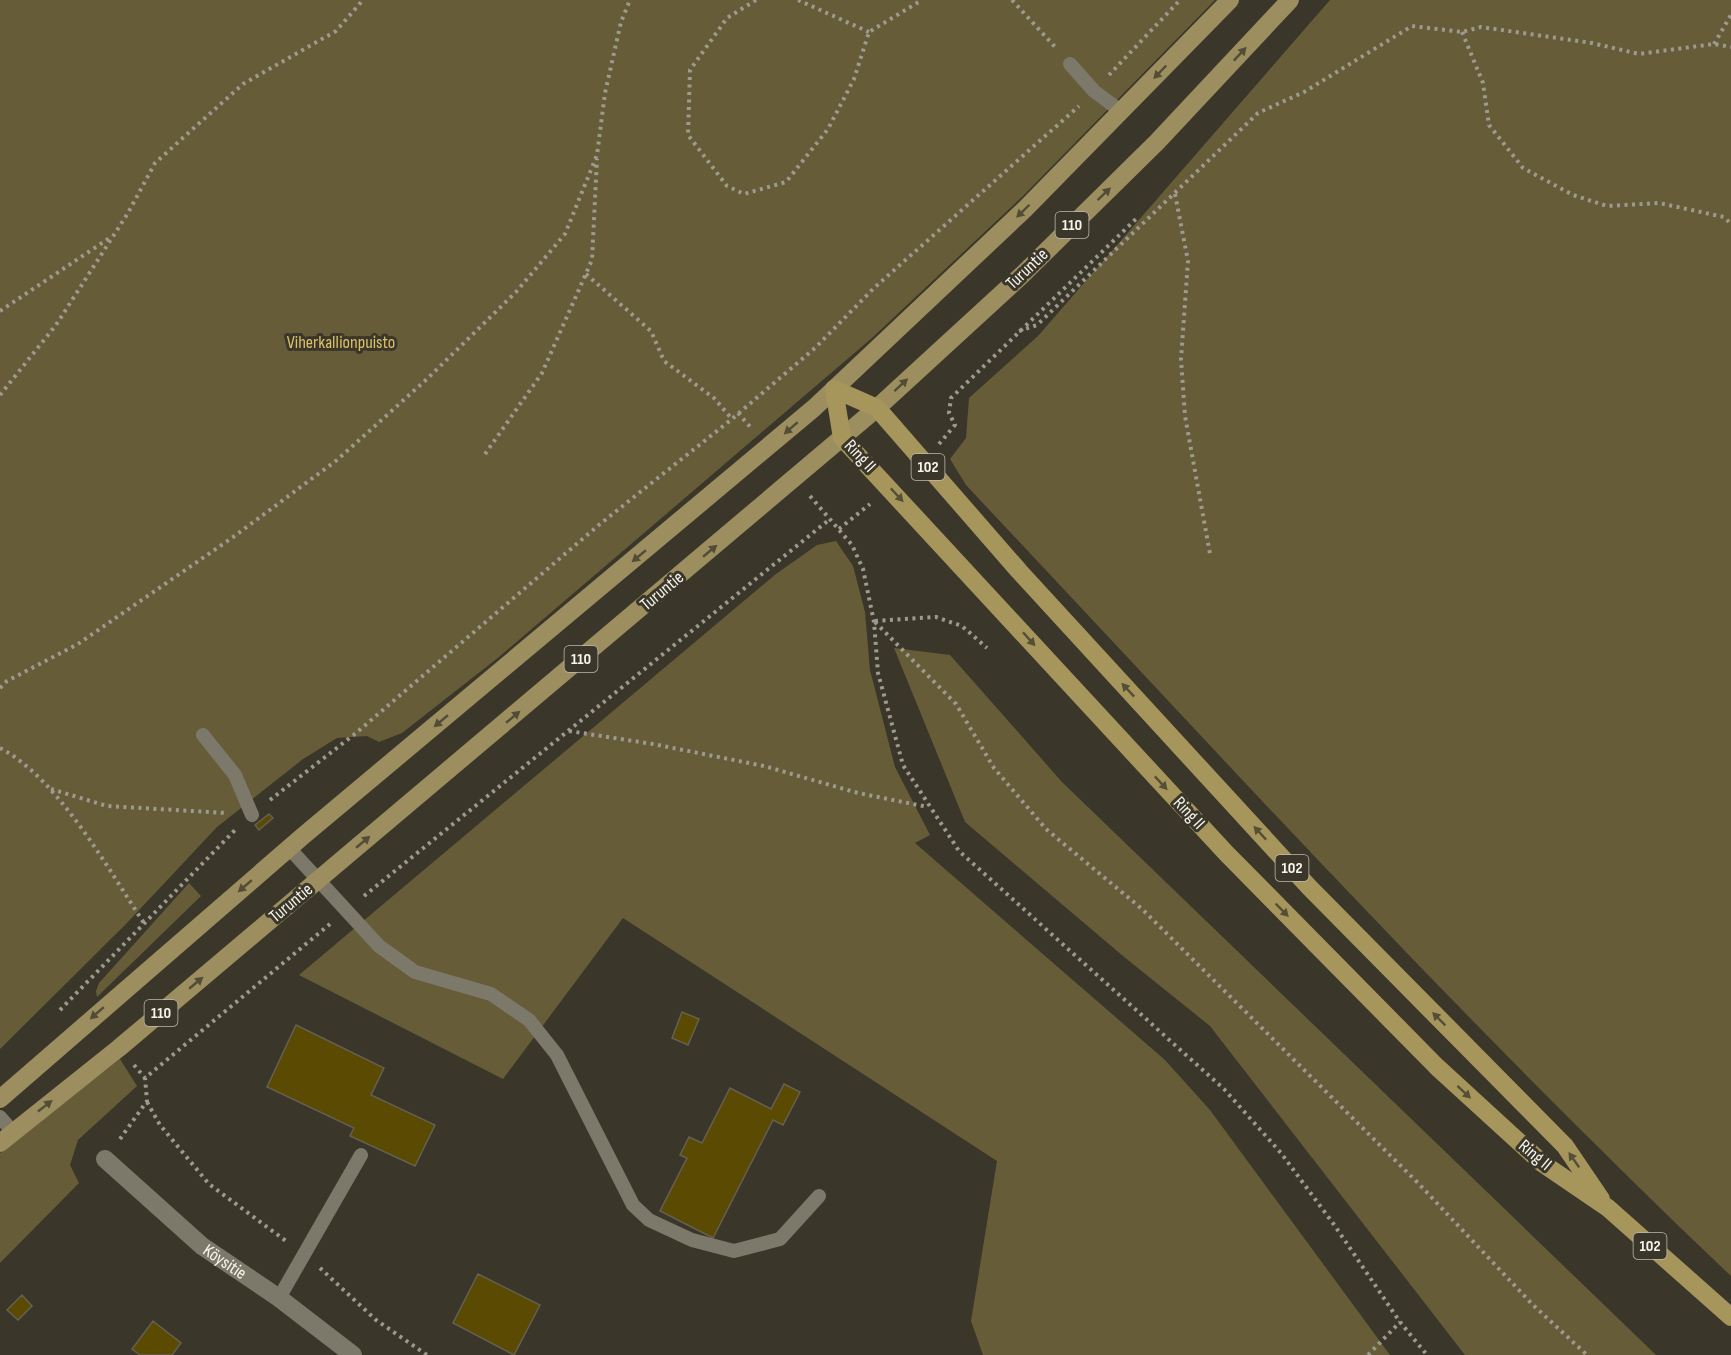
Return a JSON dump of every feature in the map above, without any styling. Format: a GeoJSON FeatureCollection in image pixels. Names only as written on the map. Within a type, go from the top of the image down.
{"type":"FeatureCollection","features":[{"type":"Feature","properties":{"kind":"highway","name":"Ring II"},"geometry":{"type":"LineString","coordinates":[[834,389],[877,408],[1027,580],[1301,879],[1565,1146],[1608,1208]]}},
{"type":"Feature","properties":{"kind":"highway","name":"Ring II"},"geometry":{"type":"LineString","coordinates":[[834,389],[842,438],[1218,844],[1429,1059],[1542,1164],[1608,1208],[1731,1317]]}},
{"type":"Feature","properties":{"kind":"main road","name":"110"},"geometry":{"type":"LineString","coordinates":[[0,1099],[289,848],[692,512],[834,389],[1025,209],[1230,0]]}},
{"type":"Feature","properties":{"kind":"main road","name":"Turuntie"},"geometry":{"type":"LineString","coordinates":[[7,1137],[119,1048],[877,408],[1022,275],[1140,158],[1290,0]]}},
{"type":"Feature","properties":{"kind":"street","name":"Köysitie"},"geometry":{"type":"LineString","coordinates":[[105,1159],[202,1246],[279,1298],[353,1355]]}},
{"type":"Feature","properties":{"kind":"lane"},"geometry":{"type":"LineString","coordinates":[[1070,64],[1094,91],[1122,112]]}},
{"type":"Feature","properties":{"kind":"lane"},"geometry":{"type":"LineString","coordinates":[[202,735],[235,775],[252,815]]}},
{"type":"Feature","properties":{"kind":"lane"},"geometry":{"type":"LineString","coordinates":[[289,848],[379,946],[415,972],[490,994],[529,1020],[556,1055],[633,1205],[649,1220],[692,1240],[735,1251],[780,1239],[819,1196]]}},
{"type":"Feature","properties":{"kind":"lane"},"geometry":{"type":"LineString","coordinates":[[0,1117],[7,1137]]}},
{"type":"Feature","properties":{"kind":"lane"},"geometry":{"type":"LineString","coordinates":[[279,1298],[306,1255],[361,1155]]}},
{"type":"Feature","properties":{"kind":"path"},"geometry":{"type":"LineString","coordinates":[[0,394],[56,326],[114,235],[155,163],[243,84],[336,31],[363,0]]}},
{"type":"Feature","properties":{"kind":"path"},"geometry":{"type":"LineString","coordinates":[[485,454],[542,373],[592,260],[597,155],[605,93],[621,22],[630,0]]}},
{"type":"Feature","properties":{"kind":"path"},"geometry":{"type":"LineString","coordinates":[[756,0],[727,18],[690,70],[688,135],[727,186],[744,194],[786,182],[828,129],[854,79],[869,32],[922,0]]}},
{"type":"Feature","properties":{"kind":"path"},"geometry":{"type":"LineString","coordinates":[[798,0],[869,32]]}},
{"type":"Feature","properties":{"kind":"path"},"geometry":{"type":"LineString","coordinates":[[1012,0],[1070,64]]}},
{"type":"Feature","properties":{"kind":"path"},"geometry":{"type":"LineString","coordinates":[[59,1012],[222,842],[252,815],[356,732],[600,524],[732,419],[815,348],[874,288],[1094,91],[1180,0]]}},
{"type":"Feature","properties":{"kind":"path"},"geometry":{"type":"LineString","coordinates":[[1714,44],[1731,15]]}},
{"type":"Feature","properties":{"kind":"path"},"geometry":{"type":"LineString","coordinates":[[1138,217],[1019,331],[1037,325],[1258,113],[1304,92],[1412,26],[1462,32],[1481,27],[1592,43],[1639,54],[1714,44],[1731,47]]}},
{"type":"Feature","properties":{"kind":"path"},"geometry":{"type":"LineString","coordinates":[[1462,32],[1483,83],[1489,125],[1523,168],[1573,195],[1607,206],[1659,203],[1724,217],[1731,224]]}},
{"type":"Feature","properties":{"kind":"path"},"geometry":{"type":"LineString","coordinates":[[0,688],[7,681],[78,644],[236,535],[337,460],[427,379],[516,292],[565,234],[597,155]]}},
{"type":"Feature","properties":{"kind":"path"},"geometry":{"type":"LineString","coordinates":[[1175,193],[1188,261],[1180,360],[1185,416],[1210,554]]}},
{"type":"Feature","properties":{"kind":"path"},"geometry":{"type":"LineString","coordinates":[[0,311],[114,235]]}},
{"type":"Feature","properties":{"kind":"path"},"geometry":{"type":"LineString","coordinates":[[586,274],[624,304],[651,332],[664,361],[714,398],[732,419]]}},
{"type":"Feature","properties":{"kind":"path"},"geometry":{"type":"LineString","coordinates":[[427,1355],[376,1320],[306,1255],[209,1184],[160,1125],[147,1101],[145,1078],[447,826],[569,731],[830,519],[852,545],[863,569],[874,621],[878,673],[903,765],[928,807],[959,851],[1224,1089],[1281,1153],[1335,1226],[1400,1322],[1427,1355]]}},
{"type":"Feature","properties":{"kind":"path"},"geometry":{"type":"LineString","coordinates":[[874,621],[936,617],[962,626],[987,648]]}},
{"type":"Feature","properties":{"kind":"path"},"geometry":{"type":"LineString","coordinates":[[874,621],[956,704],[994,768],[1046,829],[1142,909],[1417,1182],[1533,1305],[1587,1355]]}},
{"type":"Feature","properties":{"kind":"path"},"geometry":{"type":"LineString","coordinates":[[569,731],[653,744],[764,766],[858,794],[928,807]]}},
{"type":"Feature","properties":{"kind":"path"},"geometry":{"type":"LineString","coordinates":[[0,748],[12,754],[50,789],[93,846],[144,923]]}},
{"type":"Feature","properties":{"kind":"path"},"geometry":{"type":"LineString","coordinates":[[50,789],[107,806],[252,815]]}},
{"type":"Feature","properties":{"kind":"path"},"geometry":{"type":"LineString","coordinates":[[105,1159],[147,1101]]}},
{"type":"Feature","properties":{"kind":"path"},"geometry":{"type":"LineString","coordinates":[[1368,1355],[1400,1322]]}},
{"type":"Feature","properties":{"kind":"green space","name":"Viherkallionpuisto"},"geometry":{"type":"Polygon","coordinates":[[[0,0],[1215,0],[1023,196],[872,338],[499,657],[402,733],[379,742],[367,736],[337,738],[303,759],[217,827],[126,924],[0,1049],[0,0]]]}},
{"type":"Feature","properties":{"kind":"green space"},"geometry":{"type":"Polygon","coordinates":[[[1330,0],[1731,0],[1731,1276],[1535,1084],[1343,886],[966,485],[950,459],[966,438],[969,398],[1038,336],[1330,0]]]}},
{"type":"Feature","properties":{"kind":"green space"},"geometry":{"type":"Polygon","coordinates":[[[836,541],[853,566],[865,612],[870,670],[895,767],[930,835],[915,843],[1165,1060],[1210,1110],[1390,1355],[983,1355],[971,1321],[997,1161],[623,918],[503,1079],[299,975],[776,574],[817,545],[836,541]]]}},
{"type":"Feature","properties":{"kind":"green space"},"geometry":{"type":"Polygon","coordinates":[[[894,648],[950,655],[1062,782],[1656,1355],[1465,1355],[1210,1026],[1123,956],[965,822],[894,648]]]}},
{"type":"Feature","properties":{"kind":"green space"},"geometry":{"type":"Polygon","coordinates":[[[189,883],[201,896],[97,997],[96,991],[99,983],[189,883]]]}},
{"type":"Feature","properties":{"kind":"green space"},"geometry":{"type":"Polygon","coordinates":[[[120,1059],[137,1086],[78,1140],[70,1165],[79,1183],[0,1263],[0,1153],[120,1059]]]}},
{"type":"Feature","properties":{"kind":"building"},"geometry":{"type":"Polygon","coordinates":[[[269,814],[273,818],[259,830],[255,825],[269,814]]]}},
{"type":"Feature","properties":{"kind":"building"},"geometry":{"type":"Polygon","coordinates":[[[682,1012],[699,1019],[688,1045],[672,1038],[682,1012]]]}},
{"type":"Feature","properties":{"kind":"building"},"geometry":{"type":"Polygon","coordinates":[[[296,1025],[384,1068],[371,1095],[435,1125],[415,1166],[350,1136],[354,1128],[267,1087],[296,1025]]]}},
{"type":"Feature","properties":{"kind":"building"},"geometry":{"type":"Polygon","coordinates":[[[784,1084],[800,1092],[783,1125],[773,1120],[713,1238],[660,1211],[687,1158],[680,1155],[689,1137],[702,1143],[730,1088],[771,1109],[784,1084]]]}},
{"type":"Feature","properties":{"kind":"building"},"geometry":{"type":"Polygon","coordinates":[[[478,1274],[540,1305],[514,1355],[453,1323],[478,1274]]]}},
{"type":"Feature","properties":{"kind":"building"},"geometry":{"type":"Polygon","coordinates":[[[22,1295],[32,1306],[18,1320],[7,1310],[22,1295]]]}},
{"type":"Feature","properties":{"kind":"building"},"geometry":{"type":"Polygon","coordinates":[[[153,1321],[181,1343],[172,1355],[140,1355],[132,1349],[153,1321]]]}}]}
